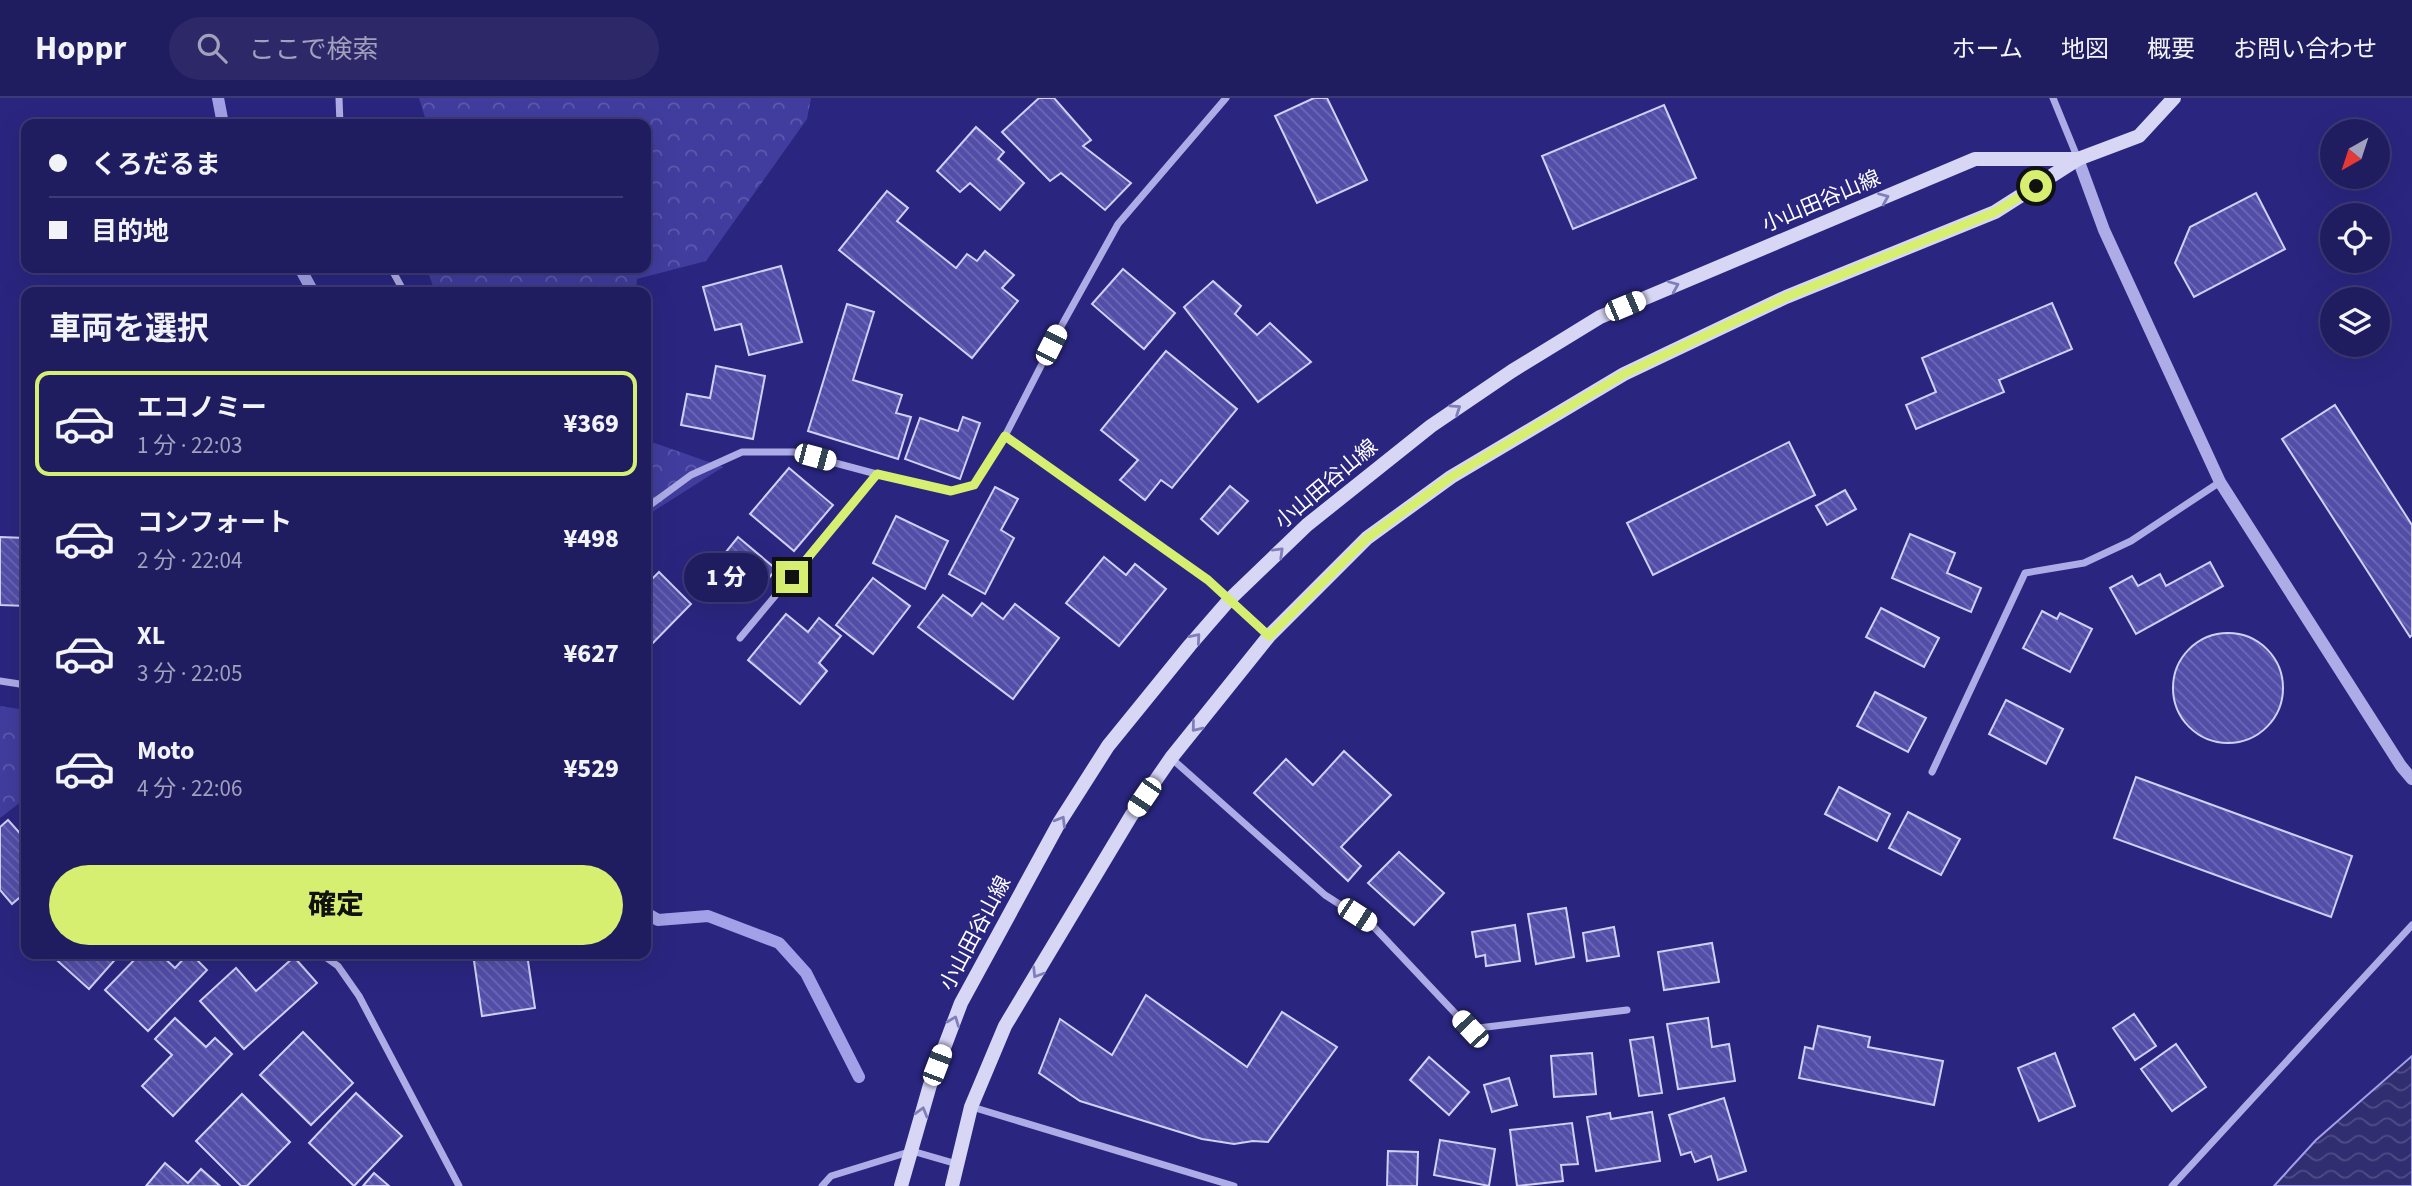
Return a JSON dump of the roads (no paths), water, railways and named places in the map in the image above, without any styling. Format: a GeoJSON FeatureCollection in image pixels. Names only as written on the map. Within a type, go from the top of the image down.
{"type":"FeatureCollection","features":[{"type":"Feature","properties":{"kind":"main road","name":"小山田谷山線"},"geometry":{"type":"LineString","coordinates":[[953,1186],[971,1107],[1005,1026],[1131,816],[1171,758],[1269,636],[1367,538],[1451,477],[1624,374],[1786,297],[1995,212],[2078,159],[2139,136],[2174,98]]}},
{"type":"Feature","properties":{"kind":"main road","name":"小山田谷山線"},"geometry":{"type":"LineString","coordinates":[[901,1186],[930,1085],[961,1003],[1059,823],[1108,746],[1189,645],[1230,599],[1307,525],[1398,450],[1512,371],[1600,317],[1975,159],[2078,159]]}},
{"type":"Feature","properties":{"kind":"street"},"geometry":{"type":"LineString","coordinates":[[339,98],[340,119]]}},
{"type":"Feature","properties":{"kind":"street"},"geometry":{"type":"LineString","coordinates":[[651,504],[691,475],[742,452],[794,452],[951,491],[974,485],[1005,436],[1118,224],[1226,98]]}},
{"type":"Feature","properties":{"kind":"street"},"geometry":{"type":"LineString","coordinates":[[2053,98],[2104,230],[2220,482],[2401,766],[2412,779]]}},
{"type":"Feature","properties":{"kind":"street"},"geometry":{"type":"LineString","coordinates":[[1005,436],[1208,580],[1269,636]]}},
{"type":"Feature","properties":{"kind":"street"},"geometry":{"type":"LineString","coordinates":[[740,638],[877,474]]}},
{"type":"Feature","properties":{"kind":"street"},"geometry":{"type":"LineString","coordinates":[[1932,772],[2025,573],[2084,562],[2108,552],[2131,541],[2220,482]]}},
{"type":"Feature","properties":{"kind":"street"},"geometry":{"type":"LineString","coordinates":[[0,681],[21,684]]}},
{"type":"Feature","properties":{"kind":"street"},"geometry":{"type":"LineString","coordinates":[[1171,758],[1325,895],[1372,925],[1470,1029],[1627,1010]]}},
{"type":"Feature","properties":{"kind":"street"},"geometry":{"type":"LineString","coordinates":[[2172,1186],[2412,925]]}},
{"type":"Feature","properties":{"kind":"street"},"geometry":{"type":"LineString","coordinates":[[328,959],[338,966],[359,996],[459,1186]]}},
{"type":"Feature","properties":{"kind":"street"},"geometry":{"type":"LineString","coordinates":[[971,1107],[1234,1186]]}},
{"type":"Feature","properties":{"kind":"street"},"geometry":{"type":"LineString","coordinates":[[822,1186],[831,1176],[912,1150],[957,1164]]}},
{"type":"Feature","properties":{"kind":"water"},"geometry":{"type":"Polygon","coordinates":[[[2412,1056],[2412,1186],[2274,1186],[2316,1140],[2412,1056]]]}},
{"type":"Feature","properties":{"kind":"waterway"},"geometry":{"type":"LineString","coordinates":[[218,98],[222,119]]}},
{"type":"Feature","properties":{"kind":"waterway"},"geometry":{"type":"LineString","coordinates":[[303,273],[310,287]]}},
{"type":"Feature","properties":{"kind":"waterway"},"geometry":{"type":"LineString","coordinates":[[651,916],[658,920],[708,916],[779,943],[806,973],[859,1077]]}}]}
